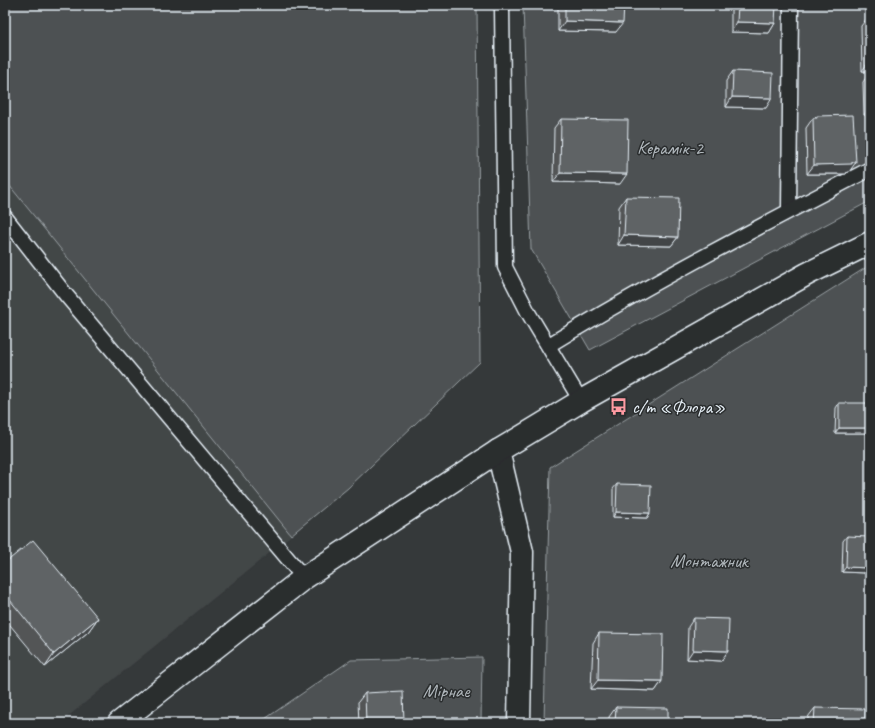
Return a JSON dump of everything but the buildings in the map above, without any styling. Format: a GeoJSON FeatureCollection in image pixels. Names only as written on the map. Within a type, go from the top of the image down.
{"type":"FeatureCollection","features":[{"type":"Feature","properties":{"kind":"street"},"geometry":{"type":"LineString","coordinates":[[119,723],[137,716],[304,578],[498,451],[581,401],[807,274],[870,243]]}},
{"type":"Feature","properties":{"kind":"street"},"geometry":{"type":"LineString","coordinates":[[498,451],[522,552],[519,723]]}},
{"type":"Feature","properties":{"kind":"lane"},"geometry":{"type":"LineString","coordinates":[[502,5],[505,267],[529,314],[549,345],[581,401]]}},
{"type":"Feature","properties":{"kind":"lane"},"geometry":{"type":"LineString","coordinates":[[789,210],[791,5]]}},
{"type":"Feature","properties":{"kind":"lane"},"geometry":{"type":"LineString","coordinates":[[549,345],[587,322],[789,210],[870,169]]}},
{"type":"Feature","properties":{"kind":"lane"},"geometry":{"type":"LineString","coordinates":[[5,216],[66,295],[304,578]]}},
{"type":"Feature","properties":{"kind":"shaded area"},"geometry":{"type":"Polygon","coordinates":[[[5,84],[348,489],[60,723],[5,723],[5,84]]]}},
{"type":"Feature","properties":{"kind":"green space"},"geometry":{"type":"Polygon","coordinates":[[[5,5],[477,5],[480,362],[348,488],[291,535],[5,180],[5,5]]]}},
{"type":"Feature","properties":{"kind":"green space","name":"Керамік-2"},"geometry":{"type":"Polygon","coordinates":[[[523,5],[870,5],[870,201],[590,350],[531,249],[523,5]]]}},
{"type":"Feature","properties":{"kind":"green space","name":"Монтажник"},"geometry":{"type":"Polygon","coordinates":[[[870,265],[870,723],[544,723],[550,467],[870,265]]]}},
{"type":"Feature","properties":{"kind":"green space","name":"Мірнае"},"geometry":{"type":"Polygon","coordinates":[[[482,657],[481,723],[259,723],[351,660],[482,657]]]}},
{"type":"Feature","properties":{"kind":"place","name":"с/т «Флора»"},"geometry":{"type":"Point","coordinates":[619,406]}}]}
